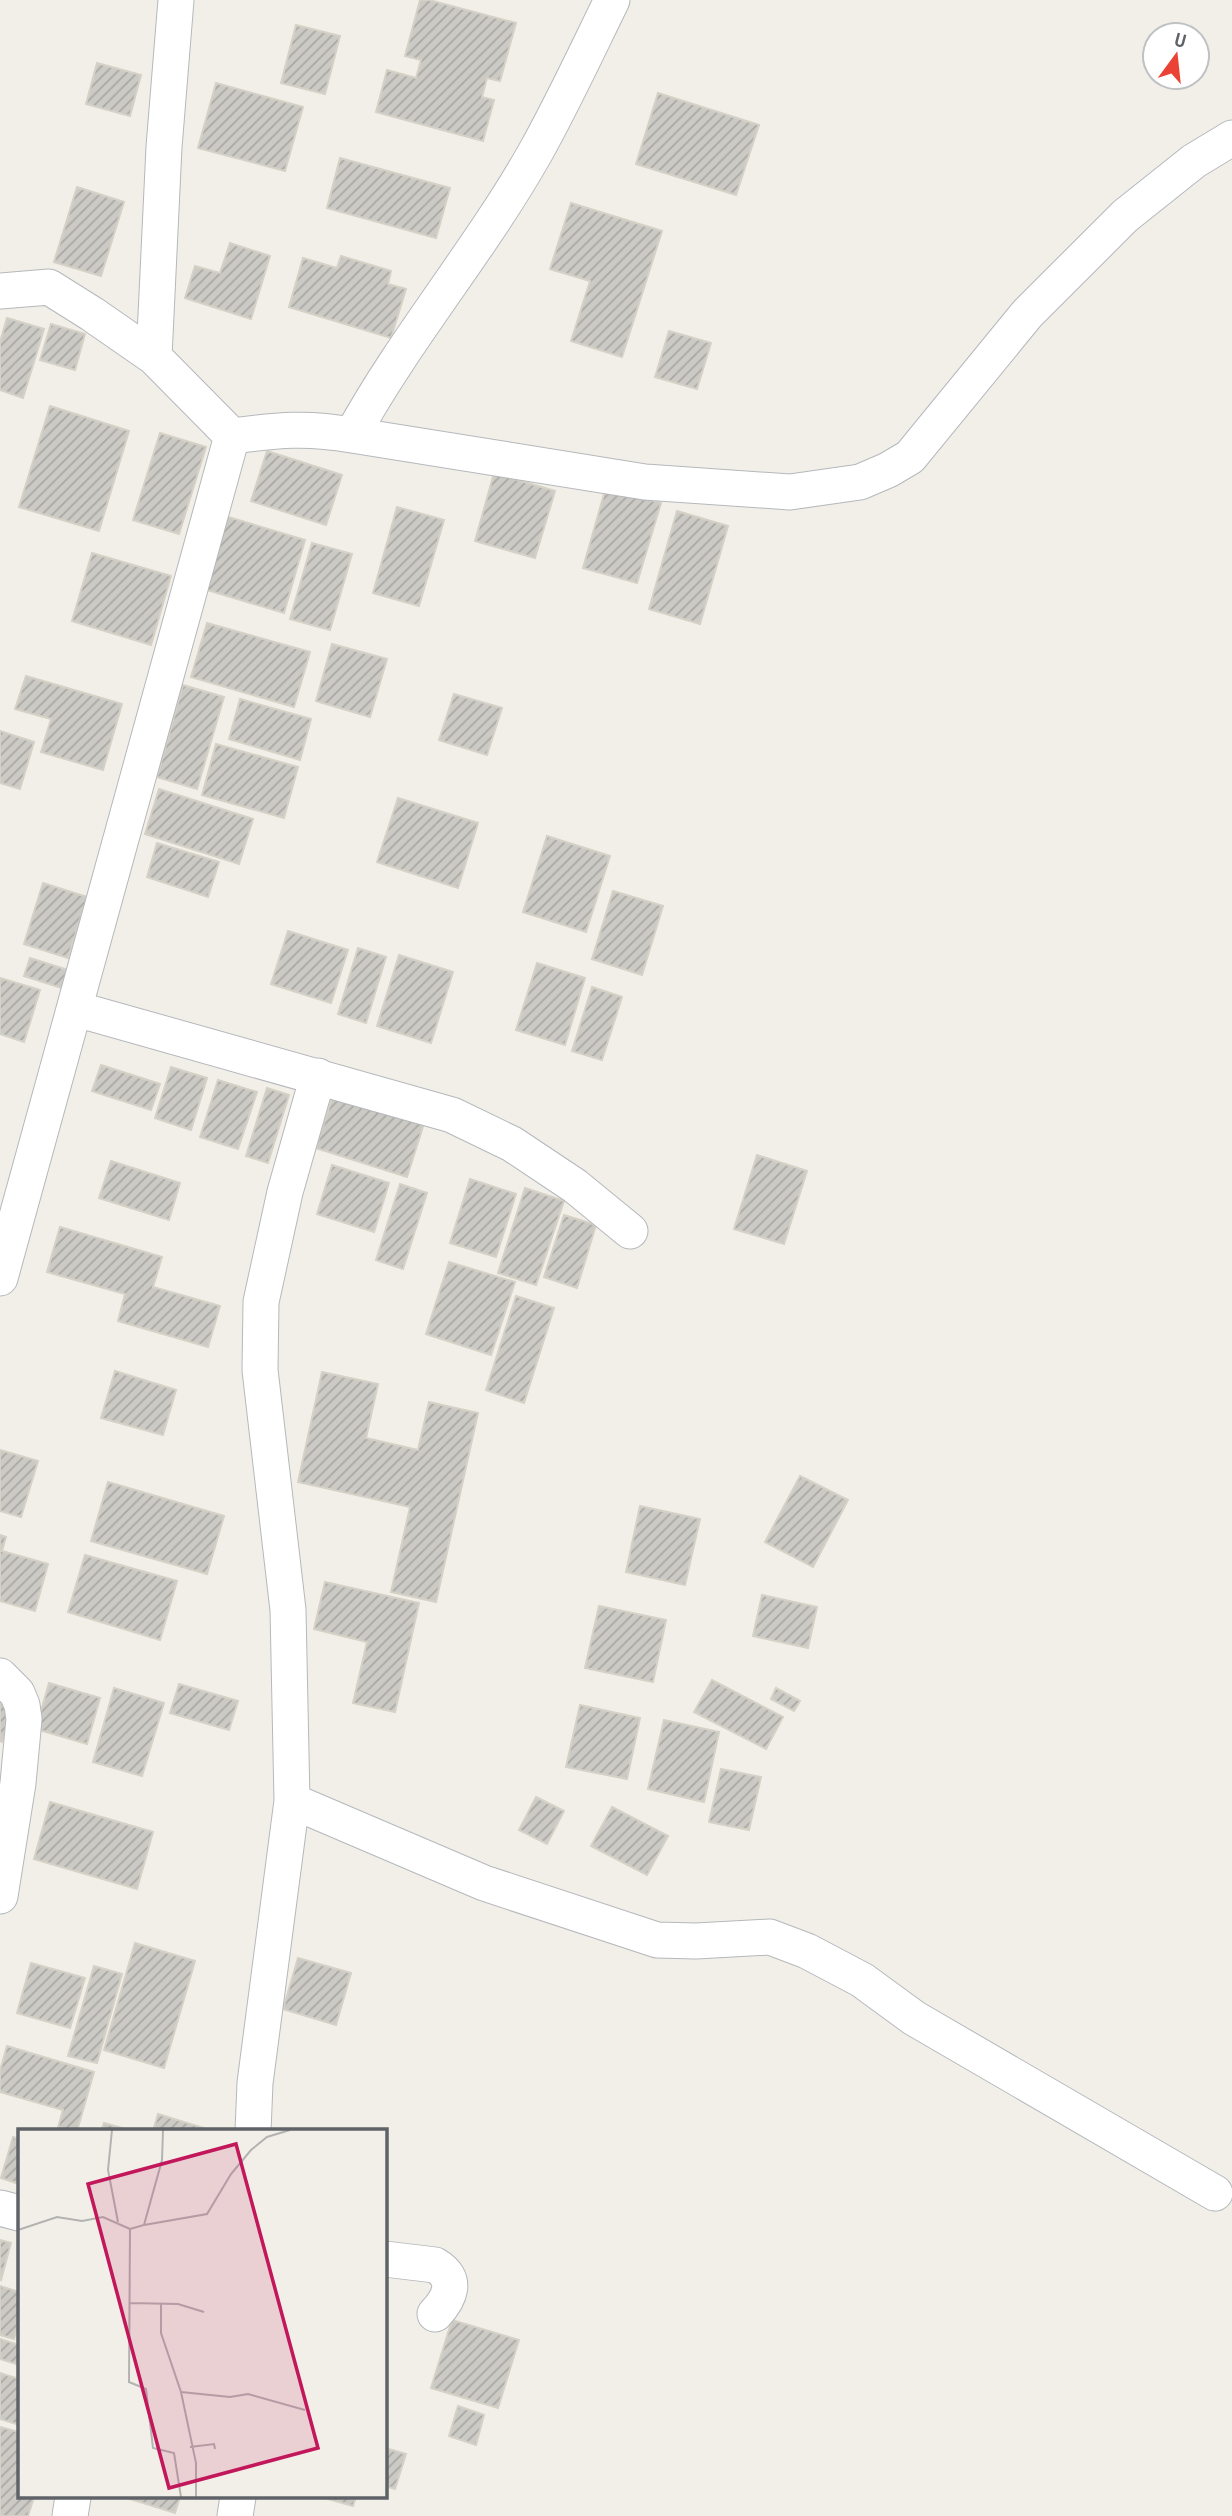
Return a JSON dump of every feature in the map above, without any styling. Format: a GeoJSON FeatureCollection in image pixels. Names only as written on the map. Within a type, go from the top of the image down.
{"type":"FeatureCollection","features":[{"type":"Feature","properties":{"kind":"street"},"geometry":{"type":"LineString","coordinates":[[154,358],[164,147],[176,0]]}},
{"type":"Feature","properties":{"kind":"street"},"geometry":{"type":"LineString","coordinates":[[352,435],[376,391],[455,278],[535,153],[612,0]]}},
{"type":"Feature","properties":{"kind":"street"},"geometry":{"type":"LineString","coordinates":[[232,436],[281,429],[319,429],[645,482],[790,492],[860,482],[910,457],[1027,314],[1125,216],[1194,161],[1232,138]]}},
{"type":"Feature","properties":{"kind":"street"},"geometry":{"type":"LineString","coordinates":[[0,291],[49,287],[154,358],[232,436]]}},
{"type":"Feature","properties":{"kind":"street"},"geometry":{"type":"LineString","coordinates":[[0,1278],[232,436]]}},
{"type":"Feature","properties":{"kind":"street"},"geometry":{"type":"LineString","coordinates":[[76,1009],[452,1115],[500,1138],[575,1186],[630,1231]]}},
{"type":"Feature","properties":{"kind":"street"},"geometry":{"type":"LineString","coordinates":[[253,2129],[255,2083],[292,1801],[288,1610],[260,1370],[261,1302],[282,1204],[318,1076]]}},
{"type":"Feature","properties":{"kind":"street"},"geometry":{"type":"LineString","coordinates":[[0,1676],[17,1693],[24,1719],[18,1783],[0,1896]]}},
{"type":"Feature","properties":{"kind":"street"},"geometry":{"type":"LineString","coordinates":[[292,1801],[484,1883],[657,1940],[770,1937],[807,1951],[862,1980],[914,2018],[1215,2193]]}},
{"type":"Feature","properties":{"kind":"street"},"geometry":{"type":"LineString","coordinates":[[0,2208],[18,2213]]}},
{"type":"Feature","properties":{"kind":"street"},"geometry":{"type":"LineString","coordinates":[[387,2259],[435,2265],[442,2269],[450,2287],[449,2296],[435,2314]]}},
{"type":"Feature","properties":{"kind":"street"},"geometry":{"type":"LineString","coordinates":[[70,2516],[73,2498]]}},
{"type":"Feature","properties":{"kind":"street"},"geometry":{"type":"LineString","coordinates":[[235,2516],[239,2498]]}},
{"type":"Feature","properties":{"kind":"building"},"geometry":{"type":"Polygon","coordinates":[[[420,0],[516,23],[500,81],[487,78],[482,97],[494,100],[483,141],[376,112],[387,70],[416,78],[421,60],[405,56],[420,0]]]}},
{"type":"Feature","properties":{"kind":"building"},"geometry":{"type":"Polygon","coordinates":[[[296,25],[340,36],[325,94],[281,83],[296,25]]]}},
{"type":"Feature","properties":{"kind":"building"},"geometry":{"type":"Polygon","coordinates":[[[97,63],[141,75],[130,116],[86,104],[97,63]]]}},
{"type":"Feature","properties":{"kind":"building"},"geometry":{"type":"Polygon","coordinates":[[[216,83],[303,107],[285,171],[198,148],[216,83]]]}},
{"type":"Feature","properties":{"kind":"building"},"geometry":{"type":"Polygon","coordinates":[[[658,93],[759,125],[736,195],[636,164],[658,93]]]}},
{"type":"Feature","properties":{"kind":"building"},"geometry":{"type":"Polygon","coordinates":[[[340,158],[450,188],[436,238],[327,208],[340,158]]]}},
{"type":"Feature","properties":{"kind":"building"},"geometry":{"type":"Polygon","coordinates":[[[77,187],[124,202],[101,276],[54,262],[77,187]]]}},
{"type":"Feature","properties":{"kind":"building"},"geometry":{"type":"Polygon","coordinates":[[[571,203],[662,231],[622,357],[571,341],[590,281],[550,269],[571,203]]]}},
{"type":"Feature","properties":{"kind":"building"},"geometry":{"type":"Polygon","coordinates":[[[230,243],[270,256],[251,319],[185,298],[195,266],[220,273],[230,243]]]}},
{"type":"Feature","properties":{"kind":"building"},"geometry":{"type":"Polygon","coordinates":[[[341,256],[391,271],[388,284],[406,289],[391,338],[289,307],[303,258],[337,268],[341,256]]]}},
{"type":"Feature","properties":{"kind":"building"},"geometry":{"type":"Polygon","coordinates":[[[7,318],[44,329],[23,398],[0,390],[0,342],[7,318]]]}},
{"type":"Feature","properties":{"kind":"building"},"geometry":{"type":"Polygon","coordinates":[[[51,324],[85,334],[75,370],[40,360],[51,324]]]}},
{"type":"Feature","properties":{"kind":"building"},"geometry":{"type":"Polygon","coordinates":[[[669,331],[711,343],[697,389],[655,377],[669,331]]]}},
{"type":"Feature","properties":{"kind":"building"},"geometry":{"type":"Polygon","coordinates":[[[50,406],[129,431],[99,531],[19,507],[50,406]]]}},
{"type":"Feature","properties":{"kind":"building"},"geometry":{"type":"Polygon","coordinates":[[[160,433],[206,447],[179,534],[133,520],[160,433]]]}},
{"type":"Feature","properties":{"kind":"building"},"geometry":{"type":"Polygon","coordinates":[[[267,451],[342,475],[326,525],[251,501],[267,451]]]}},
{"type":"Feature","properties":{"kind":"building"},"geometry":{"type":"Polygon","coordinates":[[[494,473],[555,491],[535,558],[475,541],[494,473]]]}},
{"type":"Feature","properties":{"kind":"building"},"geometry":{"type":"Polygon","coordinates":[[[606,487],[661,503],[637,583],[583,568],[606,487]]]}},
{"type":"Feature","properties":{"kind":"building"},"geometry":{"type":"Polygon","coordinates":[[[397,507],[444,520],[419,606],[373,593],[397,507]]]}},
{"type":"Feature","properties":{"kind":"building"},"geometry":{"type":"Polygon","coordinates":[[[677,511],[728,526],[700,624],[649,609],[677,511]]]}},
{"type":"Feature","properties":{"kind":"building"},"geometry":{"type":"Polygon","coordinates":[[[225,516],[305,540],[284,613],[204,589],[225,516]]]}},
{"type":"Feature","properties":{"kind":"building"},"geometry":{"type":"Polygon","coordinates":[[[312,543],[352,554],[330,630],[290,619],[312,543]]]}},
{"type":"Feature","properties":{"kind":"building"},"geometry":{"type":"Polygon","coordinates":[[[92,553],[171,576],[151,645],[72,621],[92,553]]]}},
{"type":"Feature","properties":{"kind":"building"},"geometry":{"type":"Polygon","coordinates":[[[207,623],[310,652],[294,707],[191,677],[207,623]]]}},
{"type":"Feature","properties":{"kind":"building"},"geometry":{"type":"Polygon","coordinates":[[[332,644],[387,659],[370,717],[316,701],[332,644]]]}},
{"type":"Feature","properties":{"kind":"building"},"geometry":{"type":"Polygon","coordinates":[[[26,676],[122,704],[103,770],[41,752],[51,719],[15,709],[26,676]]]}},
{"type":"Feature","properties":{"kind":"building"},"geometry":{"type":"Polygon","coordinates":[[[183,685],[224,697],[197,789],[157,777],[183,685]]]}},
{"type":"Feature","properties":{"kind":"building"},"geometry":{"type":"Polygon","coordinates":[[[454,694],[502,708],[487,755],[439,740],[454,694]]]}},
{"type":"Feature","properties":{"kind":"building"},"geometry":{"type":"Polygon","coordinates":[[[240,699],[311,719],[300,760],[229,739],[240,699]]]}},
{"type":"Feature","properties":{"kind":"building"},"geometry":{"type":"Polygon","coordinates":[[[0,731],[34,742],[20,789],[0,783],[0,731]]]}},
{"type":"Feature","properties":{"kind":"building"},"geometry":{"type":"Polygon","coordinates":[[[216,744],[298,767],[284,818],[202,795],[216,744]]]}},
{"type":"Feature","properties":{"kind":"building"},"geometry":{"type":"Polygon","coordinates":[[[159,789],[253,819],[239,864],[145,834],[159,789]]]}},
{"type":"Feature","properties":{"kind":"building"},"geometry":{"type":"Polygon","coordinates":[[[398,798],[478,823],[458,888],[377,862],[398,798]]]}},
{"type":"Feature","properties":{"kind":"building"},"geometry":{"type":"Polygon","coordinates":[[[547,836],[610,856],[586,932],[523,912],[547,836]]]}},
{"type":"Feature","properties":{"kind":"building"},"geometry":{"type":"Polygon","coordinates":[[[157,843],[219,862],[208,897],[147,877],[157,843]]]}},
{"type":"Feature","properties":{"kind":"building"},"geometry":{"type":"Polygon","coordinates":[[[43,883],[87,897],[68,958],[24,944],[43,883]]]}},
{"type":"Feature","properties":{"kind":"building"},"geometry":{"type":"Polygon","coordinates":[[[613,891],[663,906],[642,975],[592,959],[613,891]]]}},
{"type":"Feature","properties":{"kind":"building"},"geometry":{"type":"Polygon","coordinates":[[[288,931],[348,950],[331,1003],[271,984],[288,931]]]}},
{"type":"Feature","properties":{"kind":"building"},"geometry":{"type":"Polygon","coordinates":[[[358,948],[386,957],[366,1023],[338,1014],[358,948]]]}},
{"type":"Feature","properties":{"kind":"building"},"geometry":{"type":"Polygon","coordinates":[[[399,955],[453,972],[431,1043],[377,1026],[399,955]]]}},
{"type":"Feature","properties":{"kind":"building"},"geometry":{"type":"Polygon","coordinates":[[[30,958],[74,972],[68,990],[24,976],[30,958]]]}},
{"type":"Feature","properties":{"kind":"building"},"geometry":{"type":"Polygon","coordinates":[[[537,963],[585,978],[565,1045],[516,1030],[537,963]]]}},
{"type":"Feature","properties":{"kind":"building"},"geometry":{"type":"Polygon","coordinates":[[[0,978],[40,990],[24,1042],[0,1034],[0,978]]]}},
{"type":"Feature","properties":{"kind":"building"},"geometry":{"type":"Polygon","coordinates":[[[592,987],[622,997],[602,1060],[572,1051],[592,987]]]}},
{"type":"Feature","properties":{"kind":"building"},"geometry":{"type":"Polygon","coordinates":[[[101,1065],[160,1084],[151,1110],[92,1091],[101,1065]]]}},
{"type":"Feature","properties":{"kind":"building"},"geometry":{"type":"Polygon","coordinates":[[[171,1067],[207,1078],[191,1130],[155,1118],[171,1067]]]}},
{"type":"Feature","properties":{"kind":"building"},"geometry":{"type":"Polygon","coordinates":[[[218,1080],[257,1092],[238,1149],[200,1137],[218,1080]]]}},
{"type":"Feature","properties":{"kind":"building"},"geometry":{"type":"Polygon","coordinates":[[[336,1086],[427,1114],[407,1177],[316,1148],[336,1086]]]}},
{"type":"Feature","properties":{"kind":"building"},"geometry":{"type":"Polygon","coordinates":[[[267,1088],[289,1095],[268,1163],[246,1156],[267,1088]]]}},
{"type":"Feature","properties":{"kind":"building"},"geometry":{"type":"Polygon","coordinates":[[[757,1155],[807,1171],[784,1244],[734,1229],[757,1155]]]}},
{"type":"Feature","properties":{"kind":"building"},"geometry":{"type":"Polygon","coordinates":[[[111,1161],[180,1183],[169,1220],[99,1198],[111,1161]]]}},
{"type":"Feature","properties":{"kind":"building"},"geometry":{"type":"Polygon","coordinates":[[[332,1165],[389,1183],[374,1232],[317,1214],[332,1165]]]}},
{"type":"Feature","properties":{"kind":"building"},"geometry":{"type":"Polygon","coordinates":[[[470,1179],[516,1194],[496,1257],[450,1243],[470,1179]]]}},
{"type":"Feature","properties":{"kind":"building"},"geometry":{"type":"Polygon","coordinates":[[[400,1184],[427,1193],[403,1269],[376,1260],[400,1184]]]}},
{"type":"Feature","properties":{"kind":"building"},"geometry":{"type":"Polygon","coordinates":[[[525,1188],[564,1201],[536,1285],[498,1273],[525,1188]]]}},
{"type":"Feature","properties":{"kind":"building"},"geometry":{"type":"Polygon","coordinates":[[[564,1215],[596,1225],[577,1288],[544,1277],[564,1215]]]}},
{"type":"Feature","properties":{"kind":"building"},"geometry":{"type":"Polygon","coordinates":[[[60,1227],[162,1257],[153,1287],[220,1306],[208,1347],[118,1321],[125,1294],[47,1272],[60,1227]]]}},
{"type":"Feature","properties":{"kind":"building"},"geometry":{"type":"Polygon","coordinates":[[[449,1262],[515,1282],[491,1355],[426,1334],[449,1262]]]}},
{"type":"Feature","properties":{"kind":"building"},"geometry":{"type":"Polygon","coordinates":[[[516,1296],[554,1308],[524,1403],[486,1390],[516,1296]]]}},
{"type":"Feature","properties":{"kind":"building"},"geometry":{"type":"Polygon","coordinates":[[[115,1371],[176,1390],[163,1435],[101,1418],[115,1371]]]}},
{"type":"Feature","properties":{"kind":"building"},"geometry":{"type":"Polygon","coordinates":[[[322,1372],[378,1384],[366,1438],[418,1450],[429,1402],[478,1413],[436,1602],[391,1592],[410,1507],[298,1482],[322,1372]]]}},
{"type":"Feature","properties":{"kind":"building"},"geometry":{"type":"Polygon","coordinates":[[[0,1450],[38,1461],[21,1517],[0,1511],[0,1450]]]}},
{"type":"Feature","properties":{"kind":"building"},"geometry":{"type":"Polygon","coordinates":[[[800,1476],[848,1500],[813,1567],[765,1542],[800,1476]]]}},
{"type":"Feature","properties":{"kind":"building"},"geometry":{"type":"Polygon","coordinates":[[[108,1482],[224,1516],[207,1574],[91,1541],[108,1482]]]}},
{"type":"Feature","properties":{"kind":"building"},"geometry":{"type":"Polygon","coordinates":[[[640,1506],[700,1519],[685,1585],[626,1572],[640,1506]]]}},
{"type":"Feature","properties":{"kind":"building"},"geometry":{"type":"Polygon","coordinates":[[[0,1535],[6,1537],[2,1551],[48,1564],[35,1611],[0,1601],[0,1535]]]}},
{"type":"Feature","properties":{"kind":"building"},"geometry":{"type":"Polygon","coordinates":[[[85,1555],[177,1581],[160,1640],[68,1612],[85,1555]]]}},
{"type":"Feature","properties":{"kind":"building"},"geometry":{"type":"Polygon","coordinates":[[[325,1582],[419,1603],[395,1712],[353,1703],[367,1642],[314,1629],[325,1582]]]}},
{"type":"Feature","properties":{"kind":"building"},"geometry":{"type":"Polygon","coordinates":[[[762,1595],[817,1607],[808,1648],[753,1636],[762,1595]]]}},
{"type":"Feature","properties":{"kind":"building"},"geometry":{"type":"Polygon","coordinates":[[[599,1606],[666,1620],[653,1682],[585,1668],[599,1606]]]}},
{"type":"Feature","properties":{"kind":"building"},"geometry":{"type":"Polygon","coordinates":[[[712,1680],[783,1717],[766,1749],[694,1712],[712,1680]]]}},
{"type":"Feature","properties":{"kind":"building"},"geometry":{"type":"Polygon","coordinates":[[[49,1683],[100,1698],[87,1744],[36,1729],[49,1683]]]}},
{"type":"Feature","properties":{"kind":"building"},"geometry":{"type":"Polygon","coordinates":[[[179,1684],[238,1701],[229,1730],[170,1713],[179,1684]]]}},
{"type":"Feature","properties":{"kind":"building"},"geometry":{"type":"Polygon","coordinates":[[[114,1688],[164,1703],[142,1776],[93,1762],[114,1688]]]}},
{"type":"Feature","properties":{"kind":"building"},"geometry":{"type":"Polygon","coordinates":[[[776,1688],[800,1701],[794,1711],[771,1699],[776,1688]]]}},
{"type":"Feature","properties":{"kind":"building"},"geometry":{"type":"Polygon","coordinates":[[[0,1698],[14,1702],[2,1742],[0,1741],[0,1698]]]}},
{"type":"Feature","properties":{"kind":"building"},"geometry":{"type":"Polygon","coordinates":[[[580,1705],[640,1718],[627,1779],[566,1767],[580,1705]]]}},
{"type":"Feature","properties":{"kind":"building"},"geometry":{"type":"Polygon","coordinates":[[[664,1720],[719,1732],[704,1802],[648,1789],[664,1720]]]}},
{"type":"Feature","properties":{"kind":"building"},"geometry":{"type":"Polygon","coordinates":[[[721,1769],[761,1777],[749,1830],[709,1822],[721,1769]]]}},
{"type":"Feature","properties":{"kind":"building"},"geometry":{"type":"Polygon","coordinates":[[[536,1797],[564,1811],[547,1844],[519,1830],[536,1797]]]}},
{"type":"Feature","properties":{"kind":"building"},"geometry":{"type":"Polygon","coordinates":[[[50,1802],[153,1832],[137,1889],[34,1859],[50,1802]]]}},
{"type":"Feature","properties":{"kind":"building"},"geometry":{"type":"Polygon","coordinates":[[[612,1807],[668,1836],[647,1875],[591,1846],[612,1807]]]}},
{"type":"Feature","properties":{"kind":"building"},"geometry":{"type":"Polygon","coordinates":[[[135,1943],[195,1961],[164,2068],[104,2050],[135,1943]]]}},
{"type":"Feature","properties":{"kind":"building"},"geometry":{"type":"Polygon","coordinates":[[[298,1958],[351,1973],[336,2025],[283,2009],[298,1958]]]}},
{"type":"Feature","properties":{"kind":"building"},"geometry":{"type":"Polygon","coordinates":[[[31,1963],[85,1978],[70,2028],[17,2013],[31,1963]]]}},
{"type":"Feature","properties":{"kind":"building"},"geometry":{"type":"Polygon","coordinates":[[[94,1966],[122,1974],[97,2063],[68,2056],[94,1966]]]}},
{"type":"Feature","properties":{"kind":"building"},"geometry":{"type":"Polygon","coordinates":[[[7,2046],[94,2072],[78,2129],[58,2129],[63,2110],[0,2092],[0,2071],[7,2046]]]}},
{"type":"Feature","properties":{"kind":"building"},"geometry":{"type":"Polygon","coordinates":[[[158,2114],[207,2129],[154,2129],[158,2114]]]}},
{"type":"Feature","properties":{"kind":"building"},"geometry":{"type":"Polygon","coordinates":[[[104,2123],[126,2129],[102,2129],[104,2123]]]}},
{"type":"Feature","properties":{"kind":"building"},"geometry":{"type":"Polygon","coordinates":[[[13,2137],[18,2139],[18,2184],[1,2178],[13,2137]]]}},
{"type":"Feature","properties":{"kind":"building"},"geometry":{"type":"Polygon","coordinates":[[[0,2240],[11,2243],[1,2280],[0,2279],[0,2240]]]}},
{"type":"Feature","properties":{"kind":"building"},"geometry":{"type":"Polygon","coordinates":[[[0,2286],[18,2292],[18,2325],[14,2339],[0,2335],[0,2286]]]}},
{"type":"Feature","properties":{"kind":"building"},"geometry":{"type":"Polygon","coordinates":[[[452,2320],[519,2340],[498,2408],[431,2388],[452,2320]]]}},
{"type":"Feature","properties":{"kind":"building"},"geometry":{"type":"Polygon","coordinates":[[[0,2339],[18,2345],[18,2365],[0,2359],[0,2339]]]}},
{"type":"Feature","properties":{"kind":"building"},"geometry":{"type":"Polygon","coordinates":[[[0,2373],[18,2379],[18,2425],[0,2419],[0,2373]]]}},
{"type":"Feature","properties":{"kind":"building"},"geometry":{"type":"Polygon","coordinates":[[[458,2406],[484,2415],[476,2445],[449,2436],[458,2406]]]}},
{"type":"Feature","properties":{"kind":"building"},"geometry":{"type":"Polygon","coordinates":[[[0,2427],[18,2432],[18,2498],[34,2498],[28,2516],[0,2516],[0,2427]]]}},
{"type":"Feature","properties":{"kind":"building"},"geometry":{"type":"Polygon","coordinates":[[[387,2449],[406,2454],[395,2489],[387,2487],[387,2449]]]}},
{"type":"Feature","properties":{"kind":"building"},"geometry":{"type":"Polygon","coordinates":[[[127,2498],[180,2498],[175,2513],[127,2498]]]}},
{"type":"Feature","properties":{"kind":"building"},"geometry":{"type":"Polygon","coordinates":[[[325,2498],[356,2498],[353,2506],[325,2498]]]}}]}
